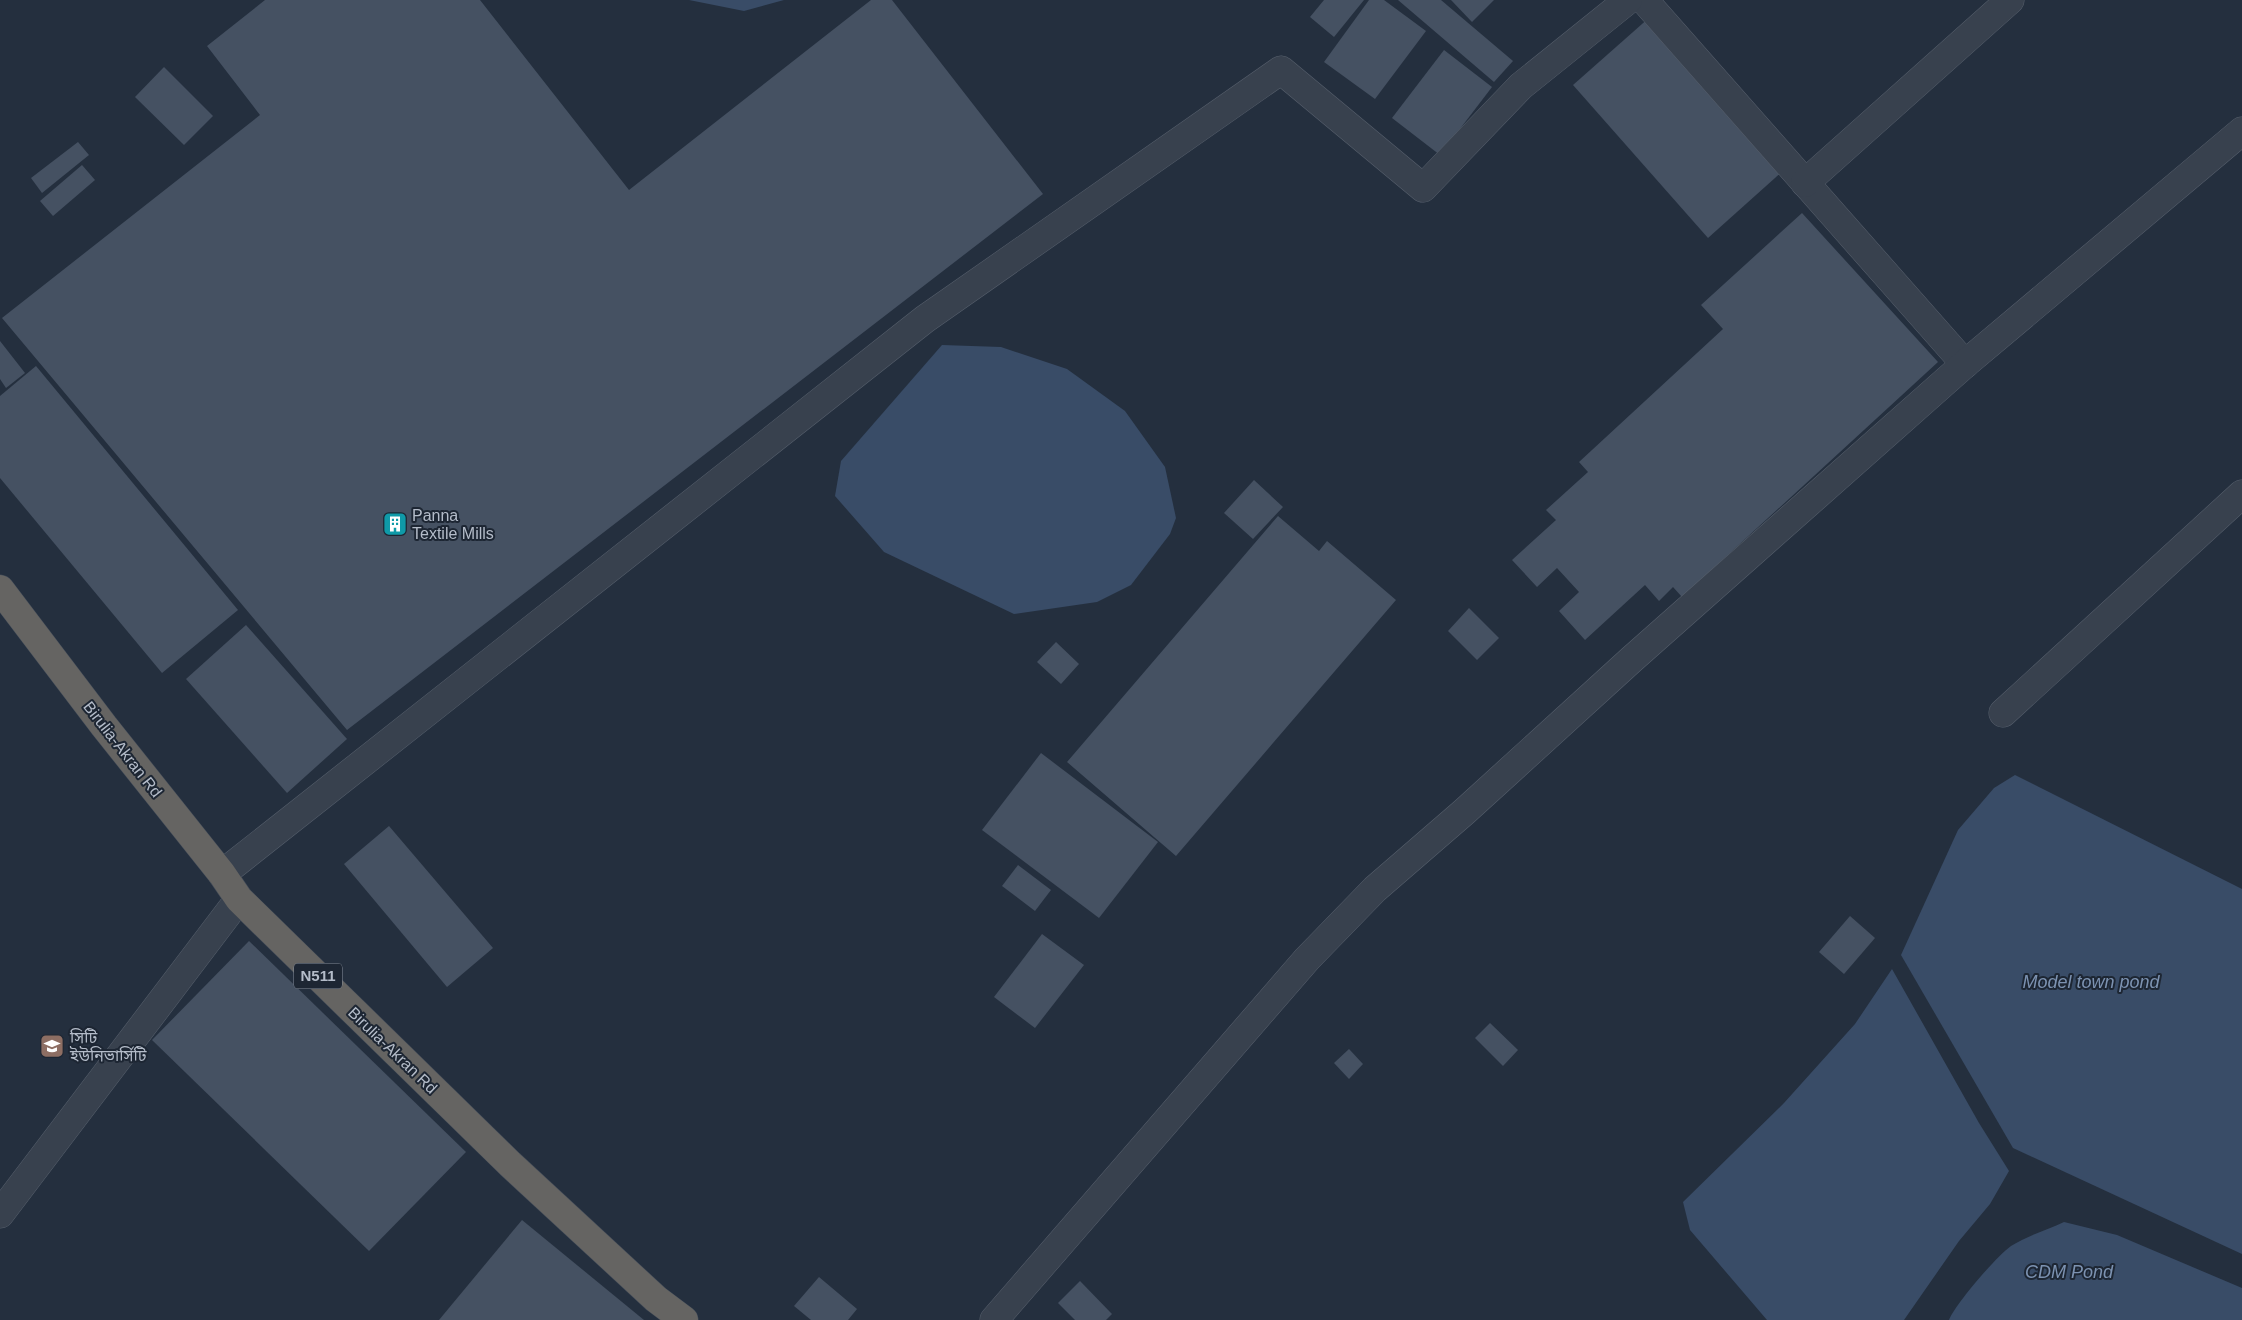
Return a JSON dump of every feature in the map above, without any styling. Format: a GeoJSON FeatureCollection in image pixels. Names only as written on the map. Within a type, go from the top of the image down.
{"type":"FeatureCollection","features":[{"type":"Feature","properties":{"kind":"highway","name":"Birulia-Akran Rd"},"geometry":{"type":"LineString","coordinates":[[0,588],[104,726],[222,874],[239,899],[510,1164],[656,1299],[684,1320]]}},
{"type":"Feature","properties":{"kind":"street"},"geometry":{"type":"LineString","coordinates":[[222,874],[925,319],[1282,70],[1423,188],[1521,86],[1628,0]]}},
{"type":"Feature","properties":{"kind":"street"},"geometry":{"type":"LineString","coordinates":[[1644,0],[1965,364]]}},
{"type":"Feature","properties":{"kind":"street"},"geometry":{"type":"LineString","coordinates":[[1805,183],[2010,0]]}},
{"type":"Feature","properties":{"kind":"street"},"geometry":{"type":"LineString","coordinates":[[994,1320],[1307,959],[1375,889],[1464,812],[1632,659],[1965,364],[2242,131]]}},
{"type":"Feature","properties":{"kind":"street"},"geometry":{"type":"LineString","coordinates":[[2003,713],[2242,494]]}},
{"type":"Feature","properties":{"kind":"street"},"geometry":{"type":"LineString","coordinates":[[0,1214],[239,899]]}},
{"type":"Feature","properties":{"kind":"water"},"geometry":{"type":"Polygon","coordinates":[[[689,0],[784,0],[744,11],[689,0]]]}},
{"type":"Feature","properties":{"kind":"water"},"geometry":{"type":"Polygon","coordinates":[[[942,345],[1001,347],[1067,369],[1125,411],[1165,467],[1176,518],[1170,534],[1131,585],[1097,602],[1014,614],[884,552],[835,496],[841,461],[942,345]]]}},
{"type":"Feature","properties":{"kind":"water","name":"Model town pond"},"geometry":{"type":"Polygon","coordinates":[[[2015,775],[2242,889],[2242,1254],[2013,1148],[1901,955],[1958,830],[1994,788],[2015,775]]]}},
{"type":"Feature","properties":{"kind":"water"},"geometry":{"type":"Polygon","coordinates":[[[1892,969],[1979,1123],[2009,1171],[1990,1204],[1959,1241],[1904,1320],[1767,1320],[1690,1230],[1683,1202],[1784,1103],[1855,1024],[1892,969]]]}},
{"type":"Feature","properties":{"kind":"water","name":"CDM Pond"},"geometry":{"type":"Polygon","coordinates":[[[2064,1222],[2117,1235],[2242,1288],[2242,1320],[1949,1320],[1968,1292],[2011,1246],[2064,1222]]]}},
{"type":"Feature","properties":{"kind":"building","name":"Panna Textile Mills"},"geometry":{"type":"Polygon","coordinates":[[[265,0],[480,0],[629,190],[871,0],[892,0],[1043,194],[347,730],[2,318],[260,115],[207,46],[265,0]]]}},
{"type":"Feature","properties":{"kind":"building"},"geometry":{"type":"Polygon","coordinates":[[[1324,0],[1364,0],[1334,37],[1310,17],[1324,0]]]}},
{"type":"Feature","properties":{"kind":"building"},"geometry":{"type":"Polygon","coordinates":[[[1369,0],[1384,0],[1426,31],[1375,99],[1324,62],[1369,0]]]}},
{"type":"Feature","properties":{"kind":"building"},"geometry":{"type":"Polygon","coordinates":[[[1398,0],[1441,0],[1513,61],[1494,82],[1398,0]]]}},
{"type":"Feature","properties":{"kind":"building"},"geometry":{"type":"Polygon","coordinates":[[[1451,0],[1494,0],[1472,22],[1451,0]]]}},
{"type":"Feature","properties":{"kind":"building"},"geometry":{"type":"Polygon","coordinates":[[[1659,9],[1794,161],[1708,238],[1573,85],[1659,9]]]}},
{"type":"Feature","properties":{"kind":"building"},"geometry":{"type":"Polygon","coordinates":[[[1444,50],[1492,87],[1440,155],[1392,118],[1444,50]]]}},
{"type":"Feature","properties":{"kind":"building"},"geometry":{"type":"Polygon","coordinates":[[[164,67],[213,116],[184,145],[135,97],[164,67]]]}},
{"type":"Feature","properties":{"kind":"building"},"geometry":{"type":"Polygon","coordinates":[[[78,142],[89,155],[42,193],[31,178],[78,142]]]}},
{"type":"Feature","properties":{"kind":"building"},"geometry":{"type":"Polygon","coordinates":[[[82,165],[95,180],[53,216],[40,201],[82,165]]]}},
{"type":"Feature","properties":{"kind":"building"},"geometry":{"type":"Polygon","coordinates":[[[1802,213],[1938,362],[1682,597],[1673,587],[1659,601],[1645,585],[1585,640],[1559,611],[1579,592],[1557,568],[1537,587],[1512,560],[1556,520],[1546,510],[1588,472],[1579,462],[1723,329],[1701,305],[1802,213]]]}},
{"type":"Feature","properties":{"kind":"building"},"geometry":{"type":"Polygon","coordinates":[[[0,341],[25,373],[6,388],[0,379],[0,341]]]}},
{"type":"Feature","properties":{"kind":"building"},"geometry":{"type":"Polygon","coordinates":[[[36,366],[238,610],[162,673],[0,478],[0,396],[36,366]]]}},
{"type":"Feature","properties":{"kind":"building"},"geometry":{"type":"Polygon","coordinates":[[[1254,480],[1283,507],[1253,539],[1224,513],[1254,480]]]}},
{"type":"Feature","properties":{"kind":"building"},"geometry":{"type":"Polygon","coordinates":[[[1278,516],[1319,551],[1327,541],[1396,600],[1176,856],[1067,762],[1278,516]]]}},
{"type":"Feature","properties":{"kind":"building"},"geometry":{"type":"Polygon","coordinates":[[[1469,608],[1499,638],[1477,660],[1448,631],[1469,608]]]}},
{"type":"Feature","properties":{"kind":"building"},"geometry":{"type":"Polygon","coordinates":[[[246,625],[347,739],[287,793],[186,679],[246,625]]]}},
{"type":"Feature","properties":{"kind":"building"},"geometry":{"type":"Polygon","coordinates":[[[1056,642],[1079,664],[1061,684],[1037,662],[1056,642]]]}},
{"type":"Feature","properties":{"kind":"building"},"geometry":{"type":"Polygon","coordinates":[[[1041,753],[1158,842],[1099,918],[982,830],[1041,753]]]}},
{"type":"Feature","properties":{"kind":"building"},"geometry":{"type":"Polygon","coordinates":[[[389,826],[493,948],[447,987],[344,864],[389,826]]]}},
{"type":"Feature","properties":{"kind":"building"},"geometry":{"type":"Polygon","coordinates":[[[1018,865],[1051,890],[1035,911],[1002,886],[1018,865]]]}},
{"type":"Feature","properties":{"kind":"building"},"geometry":{"type":"Polygon","coordinates":[[[1850,916],[1875,938],[1844,974],[1819,952],[1850,916]]]}},
{"type":"Feature","properties":{"kind":"building"},"geometry":{"type":"Polygon","coordinates":[[[1042,934],[1084,965],[1035,1028],[994,997],[1042,934]]]}},
{"type":"Feature","properties":{"kind":"building"},"geometry":{"type":"Polygon","coordinates":[[[249,941],[466,1152],[369,1251],[152,1040],[249,941]]]}},
{"type":"Feature","properties":{"kind":"building"},"geometry":{"type":"Polygon","coordinates":[[[1490,1023],[1518,1050],[1503,1066],[1475,1038],[1490,1023]]]}},
{"type":"Feature","properties":{"kind":"building"},"geometry":{"type":"Polygon","coordinates":[[[1349,1049],[1363,1064],[1349,1079],[1334,1063],[1349,1049]]]}},
{"type":"Feature","properties":{"kind":"building"},"geometry":{"type":"Polygon","coordinates":[[[522,1220],[644,1320],[439,1320],[522,1220]]]}},
{"type":"Feature","properties":{"kind":"building"},"geometry":{"type":"Polygon","coordinates":[[[819,1277],[857,1309],[848,1320],[811,1320],[794,1306],[819,1277]]]}},
{"type":"Feature","properties":{"kind":"building"},"geometry":{"type":"Polygon","coordinates":[[[1080,1281],[1112,1314],[1106,1320],[1075,1320],[1058,1303],[1080,1281]]]}},
{"type":"Feature","properties":{"kind":"place","name":"Panna Textile Mills"},"geometry":{"type":"Point","coordinates":[395,524]}},
{"type":"Feature","properties":{"kind":"place","name":"সিটি ইউনিভার্সিটি"},"geometry":{"type":"Point","coordinates":[52,1046]}}]}
